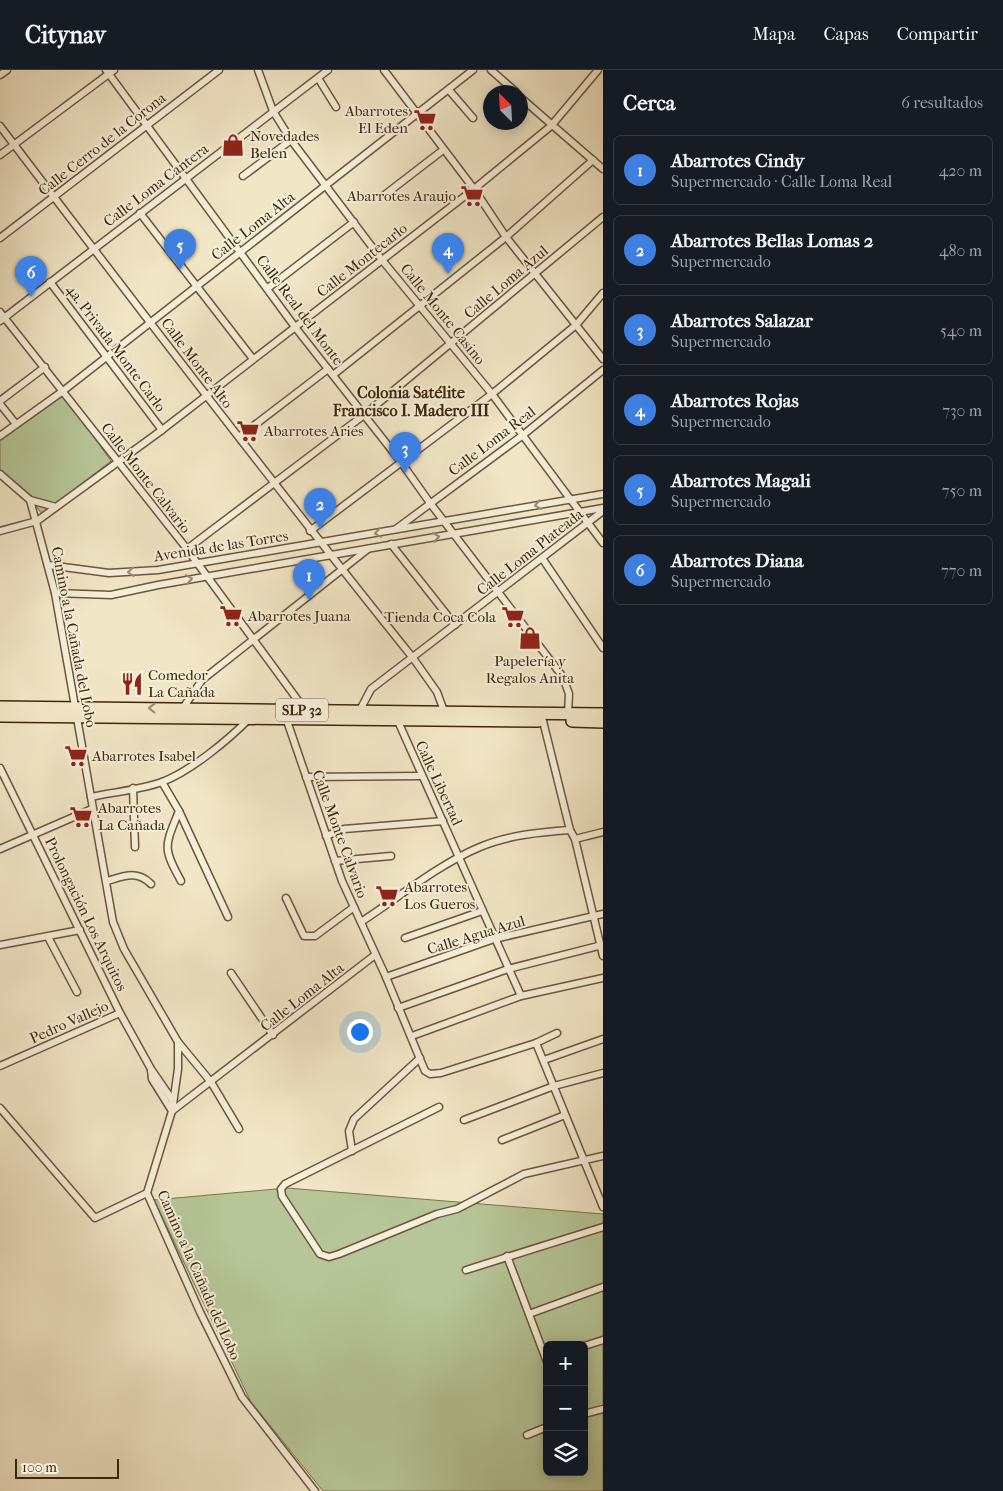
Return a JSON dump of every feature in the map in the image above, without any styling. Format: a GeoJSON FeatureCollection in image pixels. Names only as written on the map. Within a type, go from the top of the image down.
{"type":"FeatureCollection","features":[{"type":"Feature","properties":{"kind":"highway","name":"SLP 32"},"geometry":{"type":"LineString","coordinates":[[0,707],[77,712],[250,718],[603,722]]}},
{"type":"Feature","properties":{"kind":"highway","name":"SLP 32"},"geometry":{"type":"LineString","coordinates":[[0,716],[183,708],[603,714]]}},
{"type":"Feature","properties":{"kind":"street"},"geometry":{"type":"LineString","coordinates":[[0,76],[7,70]]}},
{"type":"Feature","properties":{"kind":"street","name":"Calle Cerro de la Corona"},"geometry":{"type":"LineString","coordinates":[[0,238],[219,70]]}},
{"type":"Feature","properties":{"kind":"street","name":"Calle Monte Casino"},"geometry":{"type":"LineString","coordinates":[[258,70],[273,111],[291,140],[382,260],[523,434],[603,543]]}},
{"type":"Feature","properties":{"kind":"street","name":"Calle Loma Cantera"},"geometry":{"type":"LineString","coordinates":[[2,317],[328,70]]}},
{"type":"Feature","properties":{"kind":"street"},"geometry":{"type":"LineString","coordinates":[[384,70],[474,189],[506,237],[603,359]]}},
{"type":"Feature","properties":{"kind":"street","name":"Calle Loma Alta"},"geometry":{"type":"LineString","coordinates":[[0,436],[63,391],[106,355],[417,116],[473,70]]}},
{"type":"Feature","properties":{"kind":"street"},"geometry":{"type":"LineString","coordinates":[[491,70],[499,72],[510,85]]}},
{"type":"Feature","properties":{"kind":"street","name":"Calle Montecarlo"},"geometry":{"type":"LineString","coordinates":[[0,530],[37,521],[118,464],[474,189],[551,126],[598,70]]}},
{"type":"Feature","properties":{"kind":"street"},"geometry":{"type":"LineString","coordinates":[[0,155],[109,71]]}},
{"type":"Feature","properties":{"kind":"street","name":"Calle Real del Monte"},"geometry":{"type":"LineString","coordinates":[[109,71],[295,327],[402,462],[430,503],[563,677],[568,694],[568,713]]}},
{"type":"Feature","properties":{"kind":"street"},"geometry":{"type":"LineString","coordinates":[[318,78],[336,107]]}},
{"type":"Feature","properties":{"kind":"street"},"geometry":{"type":"LineString","coordinates":[[448,90],[473,118]]}},
{"type":"Feature","properties":{"kind":"street"},"geometry":{"type":"LineString","coordinates":[[528,104],[603,169]]}},
{"type":"Feature","properties":{"kind":"street","name":"Calle Monte Alto"},"geometry":{"type":"LineString","coordinates":[[0,126],[150,321],[204,396],[413,658],[438,692],[444,711]]}},
{"type":"Feature","properties":{"kind":"street"},"geometry":{"type":"LineString","coordinates":[[243,176],[291,140]]}},
{"type":"Feature","properties":{"kind":"street"},"geometry":{"type":"LineString","coordinates":[[382,196],[443,150]]}},
{"type":"Feature","properties":{"kind":"street"},"geometry":{"type":"LineString","coordinates":[[239,438],[330,372],[506,237],[593,160]]}},
{"type":"Feature","properties":{"kind":"street"},"geometry":{"type":"LineString","coordinates":[[140,213],[253,359]]}},
{"type":"Feature","properties":{"kind":"street","name":"Calle Loma Azul"},"geometry":{"type":"LineString","coordinates":[[187,549],[364,415],[452,345],[603,217]]}},
{"type":"Feature","properties":{"kind":"street"},"geometry":{"type":"LineString","coordinates":[[268,288],[354,222]]}},
{"type":"Feature","properties":{"kind":"street","name":"4a. Privada Monte Carlo"},"geometry":{"type":"LineString","coordinates":[[50,282],[162,430]]}},
{"type":"Feature","properties":{"kind":"street"},"geometry":{"type":"LineString","coordinates":[[310,531],[492,394],[576,325],[603,293]]}},
{"type":"Feature","properties":{"kind":"street","name":"Calle Monte Calvario"},"geometry":{"type":"LineString","coordinates":[[2,317],[45,367],[118,464],[187,549],[306,710]]}},
{"type":"Feature","properties":{"kind":"street"},"geometry":{"type":"LineString","coordinates":[[16,424],[0,402],[45,367]]}},
{"type":"Feature","properties":{"kind":"street","name":"Calle Loma Real"},"geometry":{"type":"LineString","coordinates":[[395,530],[523,434],[603,370]]}},
{"type":"Feature","properties":{"kind":"street"},"geometry":{"type":"LineString","coordinates":[[0,474],[30,500],[56,508]]}},
{"type":"Feature","properties":{"kind":"street","name":"Avenida de las Torres"},"geometry":{"type":"LineString","coordinates":[[48,565],[109,573],[158,570],[603,494]]}},
{"type":"Feature","properties":{"kind":"street","name":"Camino a la Cañada del Lobo"},"geometry":{"type":"LineString","coordinates":[[30,500],[55,593],[113,922],[124,949],[178,1042],[172,1111],[147,1193],[200,1312],[242,1397],[277,1445],[315,1491]]}},
{"type":"Feature","properties":{"kind":"street","name":"Avenida de las Torres"},"geometry":{"type":"LineString","coordinates":[[55,593],[111,595],[207,576],[603,509]]}},
{"type":"Feature","properties":{"kind":"street","name":"Calle Loma Plateada"},"geometry":{"type":"LineString","coordinates":[[360,710],[371,689],[588,523],[603,509]]}},
{"type":"Feature","properties":{"kind":"street"},"geometry":{"type":"LineString","coordinates":[[391,544],[455,625]]}},
{"type":"Feature","properties":{"kind":"street"},"geometry":{"type":"LineString","coordinates":[[183,708],[202,680],[369,548]]}},
{"type":"Feature","properties":{"kind":"street"},"geometry":{"type":"LineString","coordinates":[[542,558],[603,648]]}},
{"type":"Feature","properties":{"kind":"street"},"geometry":{"type":"LineString","coordinates":[[90,797],[162,782],[205,756],[229,738],[250,718]]}},
{"type":"Feature","properties":{"kind":"street","name":"Calle Monte Calvario"},"geometry":{"type":"LineString","coordinates":[[286,718],[335,862],[375,955]]}},
{"type":"Feature","properties":{"kind":"street","name":"Calle Libertad"},"geometry":{"type":"LineString","coordinates":[[397,720],[521,996]]}},
{"type":"Feature","properties":{"kind":"street"},"geometry":{"type":"LineString","coordinates":[[543,721],[570,830],[575,839],[593,916],[602,945],[603,956]]}},
{"type":"Feature","properties":{"kind":"street","name":"Prolongación Los Arquitos"},"geometry":{"type":"LineString","coordinates":[[0,768],[35,836],[120,1013],[151,1069],[173,1101]]}},
{"type":"Feature","properties":{"kind":"street"},"geometry":{"type":"LineString","coordinates":[[306,778],[421,776]]}},
{"type":"Feature","properties":{"kind":"street"},"geometry":{"type":"LineString","coordinates":[[162,782],[179,811],[228,917]]}},
{"type":"Feature","properties":{"kind":"street"},"geometry":{"type":"LineString","coordinates":[[132,788],[135,847]]}},
{"type":"Feature","properties":{"kind":"street"},"geometry":{"type":"LineString","coordinates":[[0,849],[35,836],[92,809]]}},
{"type":"Feature","properties":{"kind":"street"},"geometry":{"type":"LineString","coordinates":[[179,811],[166,846],[168,858],[181,881]]}},
{"type":"Feature","properties":{"kind":"street"},"geometry":{"type":"LineString","coordinates":[[326,836],[344,829],[443,822]]}},
{"type":"Feature","properties":{"kind":"street"},"geometry":{"type":"LineString","coordinates":[[361,922],[459,857],[482,846],[542,832],[570,830]]}},
{"type":"Feature","properties":{"kind":"street"},"geometry":{"type":"LineString","coordinates":[[575,839],[603,832]]}},
{"type":"Feature","properties":{"kind":"street"},"geometry":{"type":"LineString","coordinates":[[335,862],[390,856]]}},
{"type":"Feature","properties":{"kind":"street"},"geometry":{"type":"LineString","coordinates":[[107,881],[136,874],[151,884]]}},
{"type":"Feature","properties":{"kind":"street"},"geometry":{"type":"LineString","coordinates":[[286,898],[304,936],[308,938],[315,936],[354,907]]}},
{"type":"Feature","properties":{"kind":"street"},"geometry":{"type":"LineString","coordinates":[[405,938],[482,911]]}},
{"type":"Feature","properties":{"kind":"street","name":"Calle Agua Azul"},"geometry":{"type":"LineString","coordinates":[[386,977],[494,939],[603,914]]}},
{"type":"Feature","properties":{"kind":"street"},"geometry":{"type":"LineString","coordinates":[[0,946],[80,930]]}},
{"type":"Feature","properties":{"kind":"street"},"geometry":{"type":"LineString","coordinates":[[48,937],[77,992]]}},
{"type":"Feature","properties":{"kind":"street"},"geometry":{"type":"LineString","coordinates":[[398,1008],[508,969],[602,945]]}},
{"type":"Feature","properties":{"kind":"street"},"geometry":{"type":"LineString","coordinates":[[375,955],[412,1036],[425,1071],[430,1074],[536,1043],[556,1033]]}},
{"type":"Feature","properties":{"kind":"street","name":"Calle Loma Alta"},"geometry":{"type":"LineString","coordinates":[[172,1111],[375,955]]}},
{"type":"Feature","properties":{"kind":"street"},"geometry":{"type":"LineString","coordinates":[[232,973],[273,1035]]}},
{"type":"Feature","properties":{"kind":"street"},"geometry":{"type":"LineString","coordinates":[[412,1036],[521,996],[603,978]]}},
{"type":"Feature","properties":{"kind":"street","name":"Pedro Vallejo"},"geometry":{"type":"LineString","coordinates":[[0,1066],[120,1013]]}},
{"type":"Feature","properties":{"kind":"street"},"geometry":{"type":"LineString","coordinates":[[544,1060],[603,1039]]}},
{"type":"Feature","properties":{"kind":"street"},"geometry":{"type":"LineString","coordinates":[[178,1042],[211,1082],[239,1128]]}},
{"type":"Feature","properties":{"kind":"street"},"geometry":{"type":"LineString","coordinates":[[536,1043],[603,1208]]}},
{"type":"Feature","properties":{"kind":"street"},"geometry":{"type":"LineString","coordinates":[[352,1151],[349,1131],[354,1119],[401,1078],[420,1058]]}},
{"type":"Feature","properties":{"kind":"street","name":"Prolongación Los Arquitos"},"geometry":{"type":"LineString","coordinates":[[151,1069],[152,1079],[172,1111]]}},
{"type":"Feature","properties":{"kind":"street"},"geometry":{"type":"LineString","coordinates":[[464,1120],[554,1086],[603,1073]]}},
{"type":"Feature","properties":{"kind":"street"},"geometry":{"type":"LineString","coordinates":[[439,1107],[285,1184],[281,1189],[282,1196],[320,1254],[329,1257],[437,1214],[457,1209],[482,1194],[524,1174],[584,1162],[603,1156]]}},
{"type":"Feature","properties":{"kind":"street"},"geometry":{"type":"LineString","coordinates":[[0,1108],[95,1218],[147,1193]]}},
{"type":"Feature","properties":{"kind":"street"},"geometry":{"type":"LineString","coordinates":[[502,1140],[565,1115]]}},
{"type":"Feature","properties":{"kind":"street"},"geometry":{"type":"LineString","coordinates":[[466,1270],[603,1227]]}},
{"type":"Feature","properties":{"kind":"street"},"geometry":{"type":"LineString","coordinates":[[507,1256],[543,1351]]}},
{"type":"Feature","properties":{"kind":"street"},"geometry":{"type":"LineString","coordinates":[[529,1314],[603,1287]]}},
{"type":"Feature","properties":{"kind":"street"},"geometry":{"type":"LineString","coordinates":[[588,1345],[603,1340]]}},
{"type":"Feature","properties":{"kind":"street"},"geometry":{"type":"LineString","coordinates":[[588,1413],[603,1409]]}},
{"type":"Feature","properties":{"kind":"street"},"geometry":{"type":"LineString","coordinates":[[527,1435],[543,1429]]}},
{"type":"Feature","properties":{"kind":"green space"},"geometry":{"type":"Polygon","coordinates":[[[63,394],[111,461],[42,514],[33,502],[0,473],[0,439],[63,394]]]}},
{"type":"Feature","properties":{"kind":"green space"},"geometry":{"type":"Polygon","coordinates":[[[287,1188],[603,1214],[603,1491],[323,1491],[251,1402],[154,1200],[287,1188]]]}},
{"type":"Feature","properties":{"kind":"place","name":"Abarrotes El Eden"},"geometry":{"type":"Point","coordinates":[425,120]}},
{"type":"Feature","properties":{"kind":"place","name":"Novedades Belen"},"geometry":{"type":"Point","coordinates":[233,145]}},
{"type":"Feature","properties":{"kind":"place","name":"Abarrotes Araujo"},"geometry":{"type":"Point","coordinates":[472,196]}},
{"type":"Feature","properties":{"kind":"place","name":"Abarrotes Magali"},"geometry":{"type":"Point","coordinates":[180,270]}},
{"type":"Feature","properties":{"kind":"place","name":"Abarrotes Rojas"},"geometry":{"type":"Point","coordinates":[448,274]}},
{"type":"Feature","properties":{"kind":"place","name":"Abarrotes Diana"},"geometry":{"type":"Point","coordinates":[31,297]}},
{"type":"Feature","properties":{"kind":"place","name":"Abarrotes Aries"},"geometry":{"type":"Point","coordinates":[248,431]}},
{"type":"Feature","properties":{"kind":"place","name":"Abarrotes Salazar"},"geometry":{"type":"Point","coordinates":[405,473]}},
{"type":"Feature","properties":{"kind":"place","name":"Abarrotes Bellas Lomas 2"},"geometry":{"type":"Point","coordinates":[320,529]}},
{"type":"Feature","properties":{"kind":"place","name":"Abarrotes Cindy"},"geometry":{"type":"Point","coordinates":[309,600]}},
{"type":"Feature","properties":{"kind":"place","name":"Abarrotes Juana"},"geometry":{"type":"Point","coordinates":[231,616]}},
{"type":"Feature","properties":{"kind":"place","name":"Tienda Coca Cola"},"geometry":{"type":"Point","coordinates":[513,617]}},
{"type":"Feature","properties":{"kind":"place","name":"Papelería y Regalos Anita"},"geometry":{"type":"Point","coordinates":[530,638]}},
{"type":"Feature","properties":{"kind":"place","name":"Comedor La Cañada"},"geometry":{"type":"Point","coordinates":[132,684]}},
{"type":"Feature","properties":{"kind":"place","name":"Abarrotes Isabel"},"geometry":{"type":"Point","coordinates":[76,756]}},
{"type":"Feature","properties":{"kind":"place","name":"Abarrotes La Cañada"},"geometry":{"type":"Point","coordinates":[81,817]}},
{"type":"Feature","properties":{"kind":"place","name":"Abarrotes Los Gueros"},"geometry":{"type":"Point","coordinates":[387,896]}},
{"type":"Feature","properties":{"kind":"district","name":"Colonia Satélite Francisco I. Madero III"},"geometry":{"type":"Point","coordinates":[411,401]}}]}
